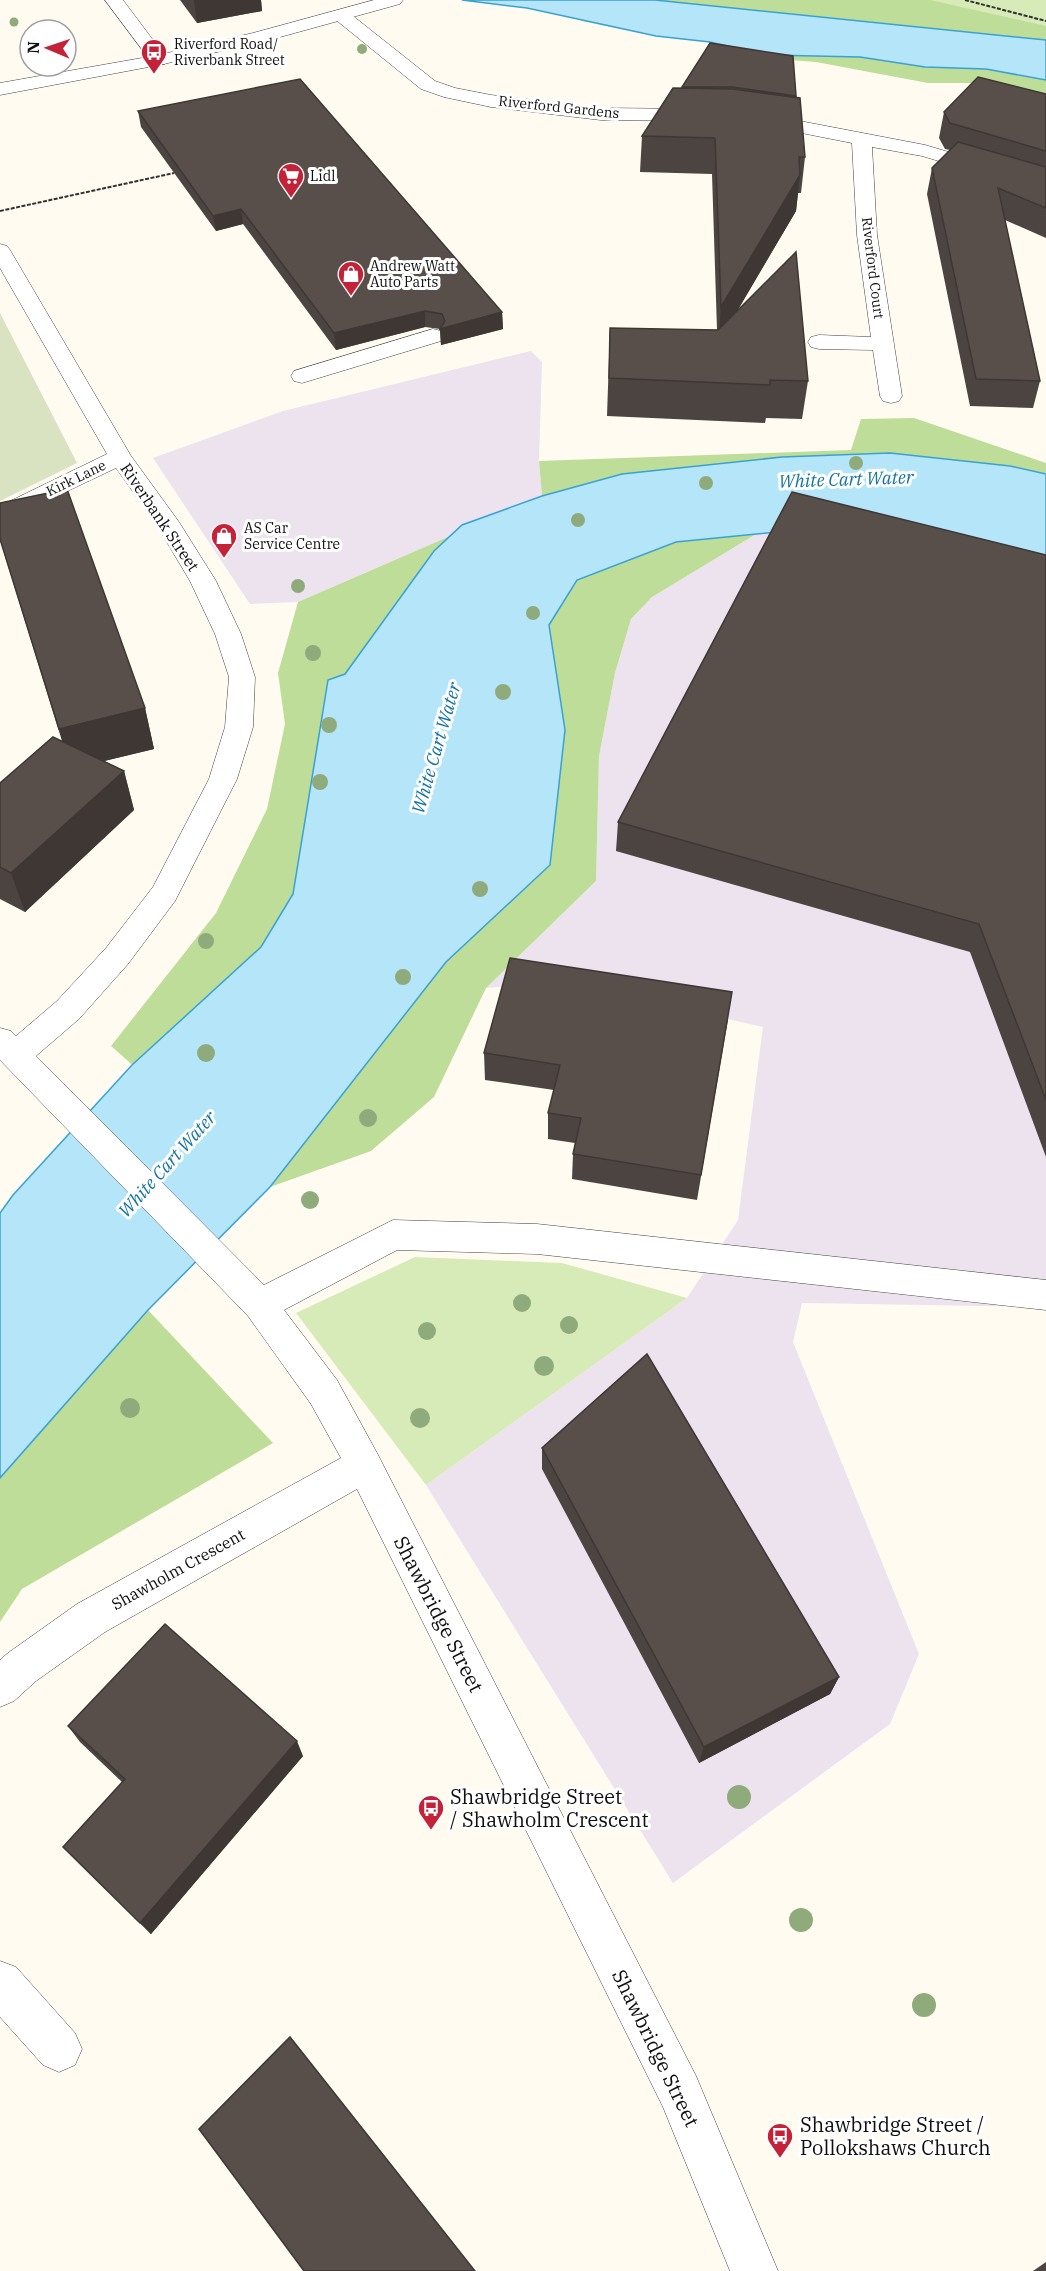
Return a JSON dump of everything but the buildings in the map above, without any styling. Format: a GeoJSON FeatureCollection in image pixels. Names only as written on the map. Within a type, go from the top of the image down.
{"type":"FeatureCollection","features":[{"type":"Feature","properties":{"kind":"street"},"geometry":{"type":"LineString","coordinates":[[114,0],[159,60]]}},
{"type":"Feature","properties":{"kind":"street"},"geometry":{"type":"LineString","coordinates":[[0,89],[159,60],[342,16],[389,1]]}},
{"type":"Feature","properties":{"kind":"street","name":"Riverford Gardens"},"geometry":{"type":"LineString","coordinates":[[342,16],[428,84],[451,93],[491,101],[601,114],[719,116]]}},
{"type":"Feature","properties":{"kind":"street"},"geometry":{"type":"LineString","coordinates":[[741,117],[775,121],[925,151],[1046,187]]}},
{"type":"Feature","properties":{"kind":"street","name":"Riverford Court"},"geometry":{"type":"LineString","coordinates":[[862,140],[867,236],[891,396]]}},
{"type":"Feature","properties":{"kind":"street","name":"Riverbank Street"},"geometry":{"type":"LineString","coordinates":[[0,250],[120,457],[167,522],[203,580],[228,634],[242,677],[239,727],[223,779],[165,893],[117,956],[82,994],[8,1048]]}},
{"type":"Feature","properties":{"kind":"street"},"geometry":{"type":"LineString","coordinates":[[302,376],[433,336]]}},
{"type":"Feature","properties":{"kind":"street"},"geometry":{"type":"LineString","coordinates":[[819,342],[883,344]]}},
{"type":"Feature","properties":{"kind":"street","name":"Kirk Lane"},"geometry":{"type":"LineString","coordinates":[[0,516],[120,457]]}},
{"type":"Feature","properties":{"kind":"street","name":"Shawbridge Street"},"geometry":{"type":"LineString","coordinates":[[8,1048],[260,1305],[324,1392],[364,1465],[680,2092],[754,2271]]}},
{"type":"Feature","properties":{"kind":"street"},"geometry":{"type":"LineString","coordinates":[[260,1305],[393,1235],[537,1239],[1046,1295]]}},
{"type":"Feature","properties":{"kind":"street","name":"Shawholm Crescent"},"geometry":{"type":"LineString","coordinates":[[0,1687],[22,1667],[91,1618],[364,1465]]}},
{"type":"Feature","properties":{"kind":"street"},"geometry":{"type":"LineString","coordinates":[[0,1983],[59,2049]]}},
{"type":"Feature","properties":{"kind":"path"},"geometry":{"type":"LineString","coordinates":[[965,0],[1046,21]]}},
{"type":"Feature","properties":{"kind":"path"},"geometry":{"type":"LineString","coordinates":[[0,211],[174,173]]}},
{"type":"Feature","properties":{"kind":"shaded area"},"geometry":{"type":"Polygon","coordinates":[[[531,351],[542,362],[539,461],[542,496],[298,602],[250,604],[153,458],[283,411],[531,351]]]}},
{"type":"Feature","properties":{"kind":"shaded area"},"geometry":{"type":"Polygon","coordinates":[[[781,519],[1046,583],[1046,1307],[802,1303],[793,1342],[919,1654],[890,1724],[673,1883],[426,1485],[687,1298],[738,1220],[763,1027],[728,1019],[511,986],[486,988],[596,881],[599,756],[615,673],[631,619],[652,597],[781,519]]]}},
{"type":"Feature","properties":{"kind":"green space"},"geometry":{"type":"Polygon","coordinates":[[[545,0],[930,0],[1046,26],[1046,99],[985,83],[928,83],[816,62],[790,60],[710,42],[656,36],[582,21],[545,0]]]}},
{"type":"Feature","properties":{"kind":"green space"},"geometry":{"type":"Polygon","coordinates":[[[802,0],[1046,0],[1046,39],[802,0]]]}},
{"type":"Feature","properties":{"kind":"green space"},"geometry":{"type":"Polygon","coordinates":[[[0,313],[77,463],[0,501],[0,313]]]}},
{"type":"Feature","properties":{"kind":"green space"},"geometry":{"type":"Polygon","coordinates":[[[914,418],[1046,463],[1046,583],[781,519],[652,597],[631,619],[615,673],[599,756],[596,881],[486,988],[434,1097],[371,1151],[270,1187],[111,1046],[216,913],[267,809],[285,724],[278,673],[298,602],[542,496],[539,461],[851,450],[861,419],[914,418]]]}},
{"type":"Feature","properties":{"kind":"green space"},"geometry":{"type":"Polygon","coordinates":[[[415,1257],[562,1263],[687,1298],[426,1485],[296,1313],[415,1257]]]}},
{"type":"Feature","properties":{"kind":"green space"},"geometry":{"type":"Polygon","coordinates":[[[148,1310],[273,1443],[22,1589],[0,1622],[0,1479],[148,1310]]]}},
{"type":"Feature","properties":{"kind":"water"},"geometry":{"type":"Polygon","coordinates":[[[462,0],[655,0],[1046,40],[1046,80],[986,69],[925,67],[860,57],[769,55],[710,42],[656,36],[527,8],[462,0]]]}},
{"type":"Feature","properties":{"kind":"water","name":"White Cart Water"},"geometry":{"type":"Polygon","coordinates":[[[890,453],[1010,466],[1046,474],[1046,563],[816,528],[676,542],[577,580],[549,625],[565,730],[550,865],[446,962],[270,1187],[148,1310],[0,1478],[0,1213],[13,1195],[132,1065],[261,947],[293,894],[328,680],[345,674],[434,551],[462,525],[542,496],[622,474],[782,457],[890,453]]]}},
{"type":"Feature","properties":{"kind":"place","name":"Riverford Road/ Riverbank Street"},"geometry":{"type":"Point","coordinates":[154,75]}},
{"type":"Feature","properties":{"kind":"place","name":"Lidl"},"geometry":{"type":"Point","coordinates":[291,199]}},
{"type":"Feature","properties":{"kind":"place","name":"Andrew Watt Auto Parts"},"geometry":{"type":"Point","coordinates":[351,297]}},
{"type":"Feature","properties":{"kind":"place","name":"AS Car Service Centre"},"geometry":{"type":"Point","coordinates":[224,559]}},
{"type":"Feature","properties":{"kind":"place","name":"Shawbridge Street / Shawholm Crescent"},"geometry":{"type":"Point","coordinates":[431,1831]}},
{"type":"Feature","properties":{"kind":"place","name":"Shawbridge Street / Pollokshaws Church"},"geometry":{"type":"Point","coordinates":[780,2159]}}]}
